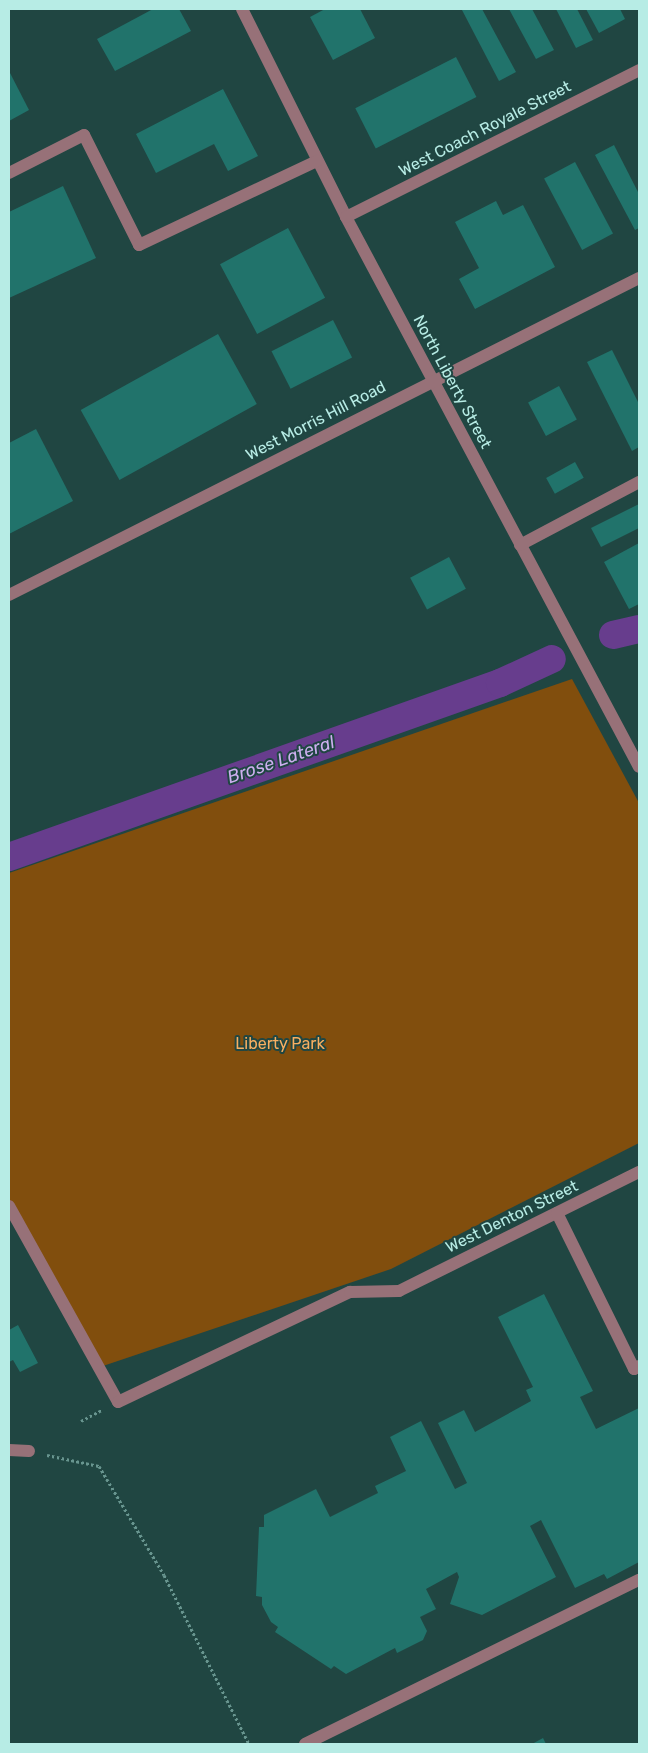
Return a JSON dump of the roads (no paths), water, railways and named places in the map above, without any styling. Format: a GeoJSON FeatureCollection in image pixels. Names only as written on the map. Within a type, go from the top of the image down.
{"type":"FeatureCollection","features":[{"type":"Feature","properties":{"kind":"street","name":"North Liberty Street"},"geometry":{"type":"LineString","coordinates":[[242,9],[346,217],[639,768]]}},
{"type":"Feature","properties":{"kind":"street","name":"West Coach Royale Street"},"geometry":{"type":"LineString","coordinates":[[346,217],[639,70]]}},
{"type":"Feature","properties":{"kind":"street"},"geometry":{"type":"LineString","coordinates":[[9,173],[84,135],[139,245],[317,161]]}},
{"type":"Feature","properties":{"kind":"street","name":"West Morris Hill Road"},"geometry":{"type":"LineString","coordinates":[[9,594],[639,278]]}},
{"type":"Feature","properties":{"kind":"street"},"geometry":{"type":"LineString","coordinates":[[520,545],[639,482]]}},
{"type":"Feature","properties":{"kind":"street","name":"West Denton Street"},"geometry":{"type":"LineString","coordinates":[[9,1206],[118,1402],[350,1292],[399,1291],[639,1172]]}},
{"type":"Feature","properties":{"kind":"street"},"geometry":{"type":"LineString","coordinates":[[557,1213],[634,1368],[639,1366]]}},
{"type":"Feature","properties":{"kind":"street"},"geometry":{"type":"LineString","coordinates":[[9,1450],[29,1451]]}},
{"type":"Feature","properties":{"kind":"street"},"geometry":{"type":"LineString","coordinates":[[305,1744],[639,1580]]}},
{"type":"Feature","properties":{"kind":"waterway","name":"Brose Lateral"},"geometry":{"type":"LineString","coordinates":[[613,635],[639,629]]}},
{"type":"Feature","properties":{"kind":"waterway","name":"Brose Lateral"},"geometry":{"type":"LineString","coordinates":[[9,857],[500,683],[552,659]]}},
{"type":"Feature","properties":{"kind":"park label","name":"Liberty Park"},"geometry":{"type":"Point","coordinates":[280,1044]}}]}
